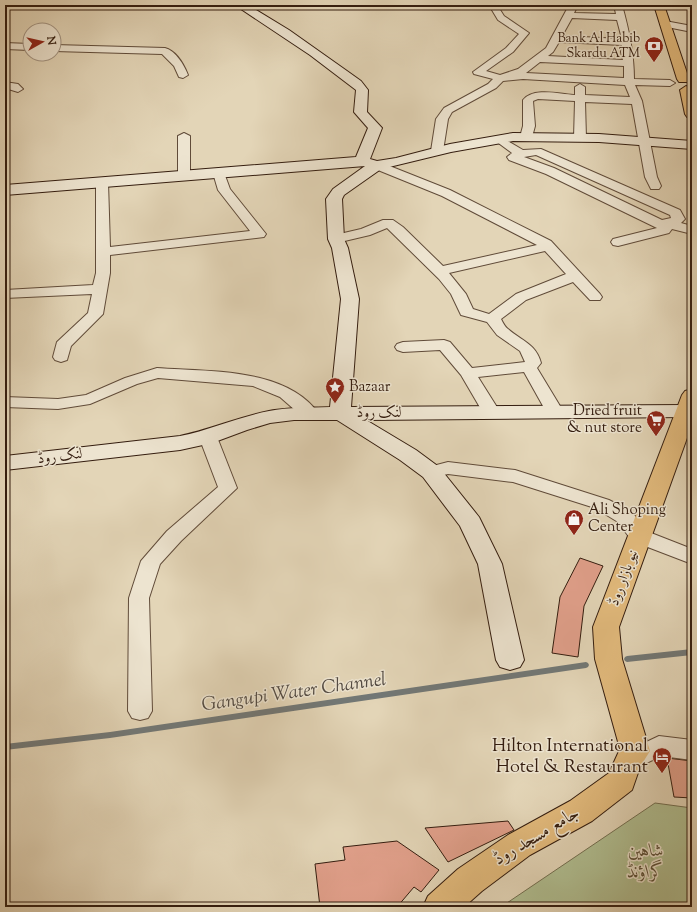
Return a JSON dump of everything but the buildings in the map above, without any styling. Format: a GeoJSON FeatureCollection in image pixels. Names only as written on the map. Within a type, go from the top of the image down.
{"type":"FeatureCollection","features":[{"type":"Feature","properties":{"kind":"highway"},"geometry":{"type":"LineString","coordinates":[[659,5],[688,85],[692,114]]}},
{"type":"Feature","properties":{"kind":"highway"},"geometry":{"type":"LineString","coordinates":[[670,83],[673,86],[688,85]]}},
{"type":"Feature","properties":{"kind":"highway","name":"نیو بازار روڈ"},"geometry":{"type":"LineString","coordinates":[[627,763],[636,751],[632,730],[607,660],[605,643],[606,626],[689,403]]}},
{"type":"Feature","properties":{"kind":"highway","name":"جامع مسجد روڈ"},"geometry":{"type":"LineString","coordinates":[[440,907],[470,880],[519,845],[581,811],[621,781],[627,763]]}},
{"type":"Feature","properties":{"kind":"main road"},"geometry":{"type":"LineString","coordinates":[[240,5],[280,28],[320,56],[357,84],[362,90],[360,114],[375,128],[369,163],[338,192],[334,199],[336,239],[340,248],[350,299],[340,413],[408,455],[431,472],[471,522],[490,564],[510,660]]}},
{"type":"Feature","properties":{"kind":"main road"},"geometry":{"type":"LineString","coordinates":[[5,190],[369,163],[498,139],[526,137],[580,138],[692,145]]}},
{"type":"Feature","properties":{"kind":"main road","name":"لنک روڈ"},"geometry":{"type":"LineString","coordinates":[[5,463],[180,443],[269,417],[340,413],[554,412],[689,403]]}},
{"type":"Feature","properties":{"kind":"street"},"geometry":{"type":"LineString","coordinates":[[493,5],[496,14],[524,33],[520,41],[511,50],[478,72],[500,78],[523,76],[581,80],[670,83]]}},
{"type":"Feature","properties":{"kind":"street"},"geometry":{"type":"LineString","coordinates":[[541,5],[572,9],[619,11],[621,50],[629,63],[629,82],[637,101],[651,177],[655,186]]}},
{"type":"Feature","properties":{"kind":"street"},"geometry":{"type":"LineString","coordinates":[[437,151],[442,119],[448,110],[492,86],[500,78],[522,71],[538,59],[565,29],[572,9]]}},
{"type":"Feature","properties":{"kind":"street"},"geometry":{"type":"LineString","coordinates":[[665,24],[692,29]]}},
{"type":"Feature","properties":{"kind":"street"},"geometry":{"type":"LineString","coordinates":[[554,43],[621,50]]}},
{"type":"Feature","properties":{"kind":"street"},"geometry":{"type":"LineString","coordinates":[[554,43],[621,50]]}},
{"type":"Feature","properties":{"kind":"street"},"geometry":{"type":"LineString","coordinates":[[5,46],[22,47]]}},
{"type":"Feature","properties":{"kind":"street"},"geometry":{"type":"LineString","coordinates":[[62,48],[165,51],[179,65],[183,75]]}},
{"type":"Feature","properties":{"kind":"street"},"geometry":{"type":"LineString","coordinates":[[538,59],[629,63]]}},
{"type":"Feature","properties":{"kind":"street"},"geometry":{"type":"LineString","coordinates":[[580,138],[579,98],[581,80]]}},
{"type":"Feature","properties":{"kind":"street"},"geometry":{"type":"LineString","coordinates":[[5,85],[14,86],[18,89]]}},
{"type":"Feature","properties":{"kind":"street"},"geometry":{"type":"LineString","coordinates":[[526,137],[529,126],[528,100],[536,96],[637,101]]}},
{"type":"Feature","properties":{"kind":"street"},"geometry":{"type":"LineString","coordinates":[[184,136],[184,176]]}},
{"type":"Feature","properties":{"kind":"street"},"geometry":{"type":"LineString","coordinates":[[498,139],[521,154]]}},
{"type":"Feature","properties":{"kind":"street"},"geometry":{"type":"LineString","coordinates":[[666,224],[678,219],[676,213],[584,171],[537,151],[513,157],[550,171],[666,224],[692,230]]}},
{"type":"Feature","properties":{"kind":"street"},"geometry":{"type":"LineString","coordinates":[[369,163],[446,193],[548,246],[595,297]]}},
{"type":"Feature","properties":{"kind":"street"},"geometry":{"type":"LineString","coordinates":[[103,252],[259,234],[224,190],[219,173]]}},
{"type":"Feature","properties":{"kind":"street"},"geometry":{"type":"LineString","coordinates":[[61,357],[63,345],[96,314],[103,273],[102,182]]}},
{"type":"Feature","properties":{"kind":"street"},"geometry":{"type":"LineString","coordinates":[[336,239],[365,232],[388,223],[401,232],[439,271],[464,304],[466,312],[492,319],[502,332],[528,350],[532,356],[532,363],[529,367]]}},
{"type":"Feature","properties":{"kind":"street"},"geometry":{"type":"LineString","coordinates":[[618,242],[664,230],[666,224]]}},
{"type":"Feature","properties":{"kind":"street"},"geometry":{"type":"LineString","coordinates":[[439,271],[548,246]]}},
{"type":"Feature","properties":{"kind":"street"},"geometry":{"type":"LineString","coordinates":[[492,319],[507,304],[529,293],[576,276]]}},
{"type":"Feature","properties":{"kind":"street"},"geometry":{"type":"LineString","coordinates":[[5,294],[100,289]]}},
{"type":"Feature","properties":{"kind":"street"},"geometry":{"type":"LineString","coordinates":[[403,346],[444,345],[468,373],[491,412]]}},
{"type":"Feature","properties":{"kind":"street"},"geometry":{"type":"LineString","coordinates":[[468,373],[529,367]]}},
{"type":"Feature","properties":{"kind":"street"},"geometry":{"type":"LineString","coordinates":[[529,367],[554,412]]}},
{"type":"Feature","properties":{"kind":"street"},"geometry":{"type":"LineString","coordinates":[[5,402],[58,404],[90,399],[131,381],[157,373],[256,381],[286,393],[310,414]]}},
{"type":"Feature","properties":{"kind":"street"},"geometry":{"type":"LineString","coordinates":[[140,711],[139,598],[151,561],[174,536],[228,488],[208,436]]}},
{"type":"Feature","properties":{"kind":"street"},"geometry":{"type":"LineString","coordinates":[[431,472],[448,468],[515,476],[602,504],[625,517],[639,536],[692,557]]}},
{"type":"Feature","properties":{"kind":"street"},"geometry":{"type":"LineString","coordinates":[[627,763],[659,746],[692,750]]}},
{"type":"Feature","properties":{"kind":"green space","name":"شاہین گراؤنڈ"},"geometry":{"type":"Polygon","coordinates":[[[655,803],[692,808],[692,907],[501,907],[655,803]]]}},
{"type":"Feature","properties":{"kind":"waterway","name":"Gangupi Water Channel"},"geometry":{"type":"LineString","coordinates":[[627,659],[692,652]]}},
{"type":"Feature","properties":{"kind":"waterway","name":"Gangupi Water Channel"},"geometry":{"type":"LineString","coordinates":[[5,747],[110,735],[586,665]]}},
{"type":"Feature","properties":{"kind":"place","name":"Bank Al Habib Skardu ATM"},"geometry":{"type":"Point","coordinates":[654,63]}},
{"type":"Feature","properties":{"kind":"place","name":"Bazaar"},"geometry":{"type":"Point","coordinates":[335,404]}},
{"type":"Feature","properties":{"kind":"place","name":"Dried fruit & nut store"},"geometry":{"type":"Point","coordinates":[656,437]}},
{"type":"Feature","properties":{"kind":"place","name":"Ali Shoping Center"},"geometry":{"type":"Point","coordinates":[574,536]}},
{"type":"Feature","properties":{"kind":"place","name":"Hilton International Hotel & Restaurant"},"geometry":{"type":"Point","coordinates":[662,774]}}]}
